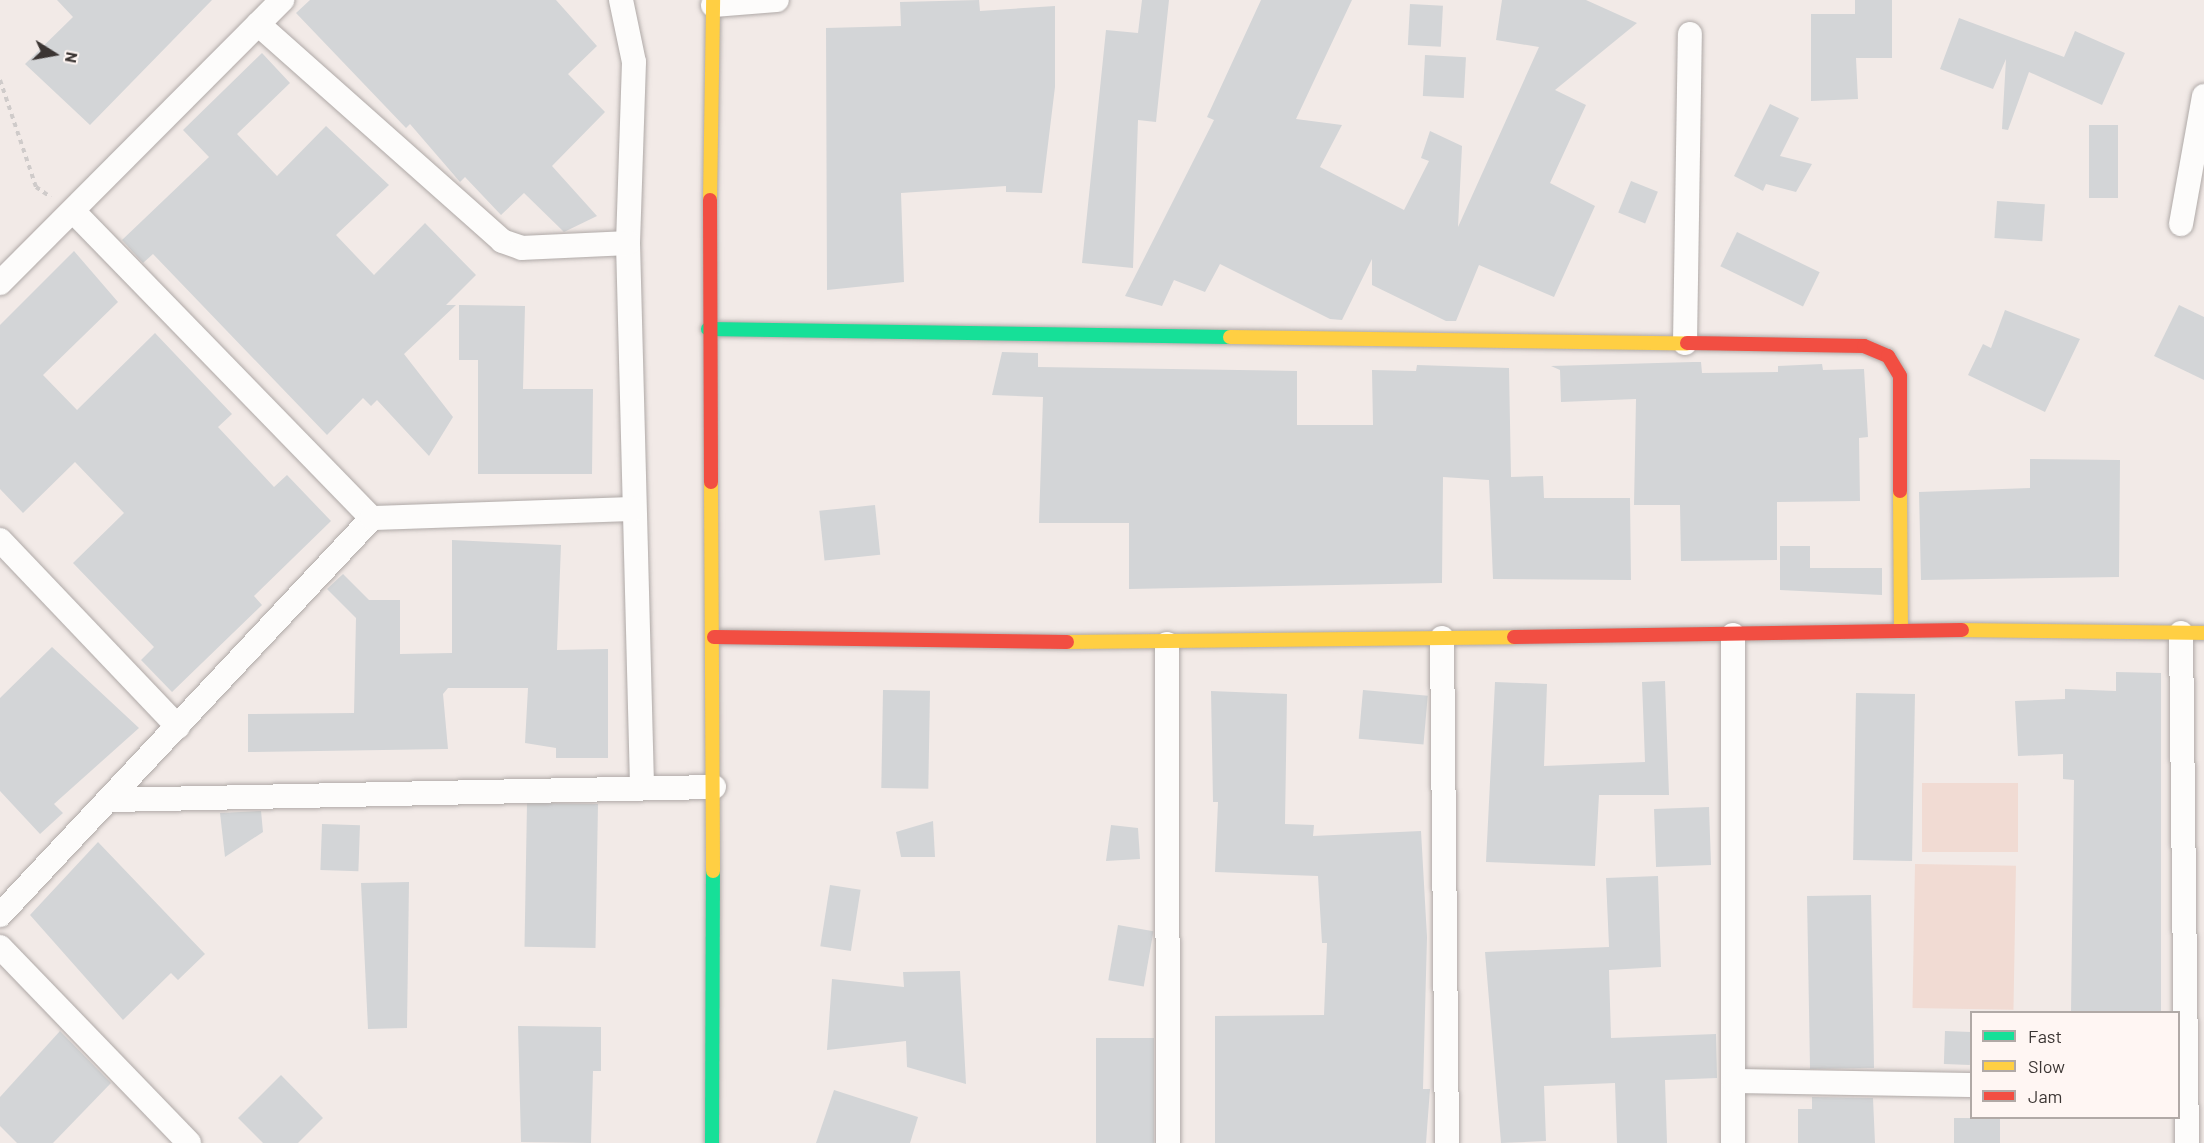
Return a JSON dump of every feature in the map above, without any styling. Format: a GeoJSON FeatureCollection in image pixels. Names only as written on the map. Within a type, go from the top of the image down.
{"type":"FeatureCollection","features":[{"type":"Feature","properties":{"kind":"street"},"geometry":{"type":"LineString","coordinates":[[0,283],[282,0]]}},
{"type":"Feature","properties":{"kind":"street"},"geometry":{"type":"LineString","coordinates":[[621,0],[634,62],[628,243],[642,786]]}},
{"type":"Feature","properties":{"kind":"street"},"geometry":{"type":"LineString","coordinates":[[712,1143],[714,637],[708,329],[713,2],[777,0]]}},
{"type":"Feature","properties":{"kind":"street"},"geometry":{"type":"LineString","coordinates":[[258,24],[502,241],[522,248],[628,243]]}},
{"type":"Feature","properties":{"kind":"street"},"geometry":{"type":"LineString","coordinates":[[1685,343],[1690,34]]}},
{"type":"Feature","properties":{"kind":"street"},"geometry":{"type":"LineString","coordinates":[[2181,224],[2204,96]]}},
{"type":"Feature","properties":{"kind":"street"},"geometry":{"type":"LineString","coordinates":[[73,212],[372,518]]}},
{"type":"Feature","properties":{"kind":"street"},"geometry":{"type":"LineString","coordinates":[[708,329],[1864,346],[1888,356],[1900,376],[1904,407],[1901,629]]}},
{"type":"Feature","properties":{"kind":"street"},"geometry":{"type":"LineString","coordinates":[[0,915],[112,800],[372,518],[634,509]]}},
{"type":"Feature","properties":{"kind":"street"},"geometry":{"type":"LineString","coordinates":[[0,540],[178,726]]}},
{"type":"Feature","properties":{"kind":"street"},"geometry":{"type":"LineString","coordinates":[[714,637],[1167,644],[1733,635],[1901,629],[2192,633],[2182,1089],[2187,1143]]}},
{"type":"Feature","properties":{"kind":"street"},"geometry":{"type":"LineString","coordinates":[[1733,635],[1733,1143]]}},
{"type":"Feature","properties":{"kind":"street"},"geometry":{"type":"LineString","coordinates":[[1442,638],[1447,1143]]}},
{"type":"Feature","properties":{"kind":"street"},"geometry":{"type":"LineString","coordinates":[[1167,644],[1168,1143]]}},
{"type":"Feature","properties":{"kind":"street"},"geometry":{"type":"LineString","coordinates":[[112,800],[642,786],[714,787]]}},
{"type":"Feature","properties":{"kind":"street"},"geometry":{"type":"LineString","coordinates":[[0,947],[189,1143]]}},
{"type":"Feature","properties":{"kind":"street"},"geometry":{"type":"LineString","coordinates":[[1734,1081],[1970,1085]]}},
{"type":"Feature","properties":{"kind":"path"},"geometry":{"type":"LineString","coordinates":[[0,80],[36,188],[73,212]]}},
{"type":"Feature","properties":{"kind":"shaded area"},"geometry":{"type":"Polygon","coordinates":[[[1922,783],[2018,783],[2018,852],[1922,852],[1922,783]]]}},
{"type":"Feature","properties":{"kind":"shaded area"},"geometry":{"type":"Polygon","coordinates":[[[1915,864],[2016,866],[2013,1010],[1912,1008],[1915,864]]]}},
{"type":"Feature","properties":{"kind":"building"},"geometry":{"type":"Polygon","coordinates":[[[57,0],[212,0],[90,125],[25,64],[73,17],[57,0]]]}},
{"type":"Feature","properties":{"kind":"building"},"geometry":{"type":"Polygon","coordinates":[[[310,0],[556,0],[597,46],[568,74],[605,112],[552,166],[597,216],[564,232],[524,193],[501,215],[465,177],[460,182],[410,124],[406,128],[296,13],[310,0]]]}},
{"type":"Feature","properties":{"kind":"building"},"geometry":{"type":"Polygon","coordinates":[[[979,0],[980,11],[1055,6],[1055,87],[1042,193],[1006,192],[1006,186],[901,193],[904,282],[827,290],[826,28],[901,26],[900,2],[979,0]]]}},
{"type":"Feature","properties":{"kind":"building"},"geometry":{"type":"Polygon","coordinates":[[[1142,0],[1169,0],[1156,122],[1138,120],[1133,268],[1082,263],[1106,30],[1138,33],[1142,0]]]}},
{"type":"Feature","properties":{"kind":"building"},"geometry":{"type":"Polygon","coordinates":[[[1261,0],[1352,0],[1296,119],[1342,125],[1320,167],[1404,210],[1429,161],[1421,158],[1430,131],[1462,146],[1458,227],[1539,47],[1496,40],[1502,0],[1586,0],[1637,23],[1555,90],[1586,105],[1550,183],[1595,206],[1554,297],[1479,265],[1456,321],[1446,321],[1372,285],[1372,259],[1342,320],[1330,319],[1220,264],[1205,292],[1174,280],[1162,306],[1125,296],[1214,120],[1207,117],[1261,0]]]}},
{"type":"Feature","properties":{"kind":"building"},"geometry":{"type":"Polygon","coordinates":[[[1855,0],[1892,0],[1892,58],[1856,58],[1858,99],[1811,101],[1811,14],[1855,14],[1855,0]]]}},
{"type":"Feature","properties":{"kind":"building"},"geometry":{"type":"Polygon","coordinates":[[[1410,4],[1443,6],[1441,47],[1408,45],[1410,4]]]}},
{"type":"Feature","properties":{"kind":"building"},"geometry":{"type":"Polygon","coordinates":[[[1959,18],[2064,57],[2075,31],[2125,53],[2102,105],[2029,72],[2008,130],[2002,129],[2006,59],[1993,89],[1940,69],[1959,18]]]}},
{"type":"Feature","properties":{"kind":"building"},"geometry":{"type":"Polygon","coordinates":[[[262,53],[290,83],[237,134],[277,176],[326,126],[389,185],[336,235],[374,275],[425,223],[476,275],[446,305],[456,305],[404,354],[453,417],[429,456],[377,400],[371,406],[363,398],[327,435],[153,254],[143,263],[122,240],[209,157],[183,130],[262,53]]]}},
{"type":"Feature","properties":{"kind":"building"},"geometry":{"type":"Polygon","coordinates":[[[1425,55],[1466,57],[1464,98],[1423,96],[1425,55]]]}},
{"type":"Feature","properties":{"kind":"building"},"geometry":{"type":"Polygon","coordinates":[[[1770,104],[1799,118],[1780,156],[1812,164],[1796,192],[1766,184],[1763,191],[1734,176],[1770,104]]]}},
{"type":"Feature","properties":{"kind":"building"},"geometry":{"type":"Polygon","coordinates":[[[2089,125],[2118,125],[2118,198],[2089,198],[2089,125]]]}},
{"type":"Feature","properties":{"kind":"building"},"geometry":{"type":"Polygon","coordinates":[[[1631,181],[1658,192],[1645,223],[1618,213],[1631,181]]]}},
{"type":"Feature","properties":{"kind":"building"},"geometry":{"type":"Polygon","coordinates":[[[1997,201],[2045,204],[2042,241],[1994,238],[1997,201]]]}},
{"type":"Feature","properties":{"kind":"building"},"geometry":{"type":"Polygon","coordinates":[[[1737,232],[1820,272],[1803,306],[1720,266],[1737,232]]]}},
{"type":"Feature","properties":{"kind":"building"},"geometry":{"type":"Polygon","coordinates":[[[74,251],[118,302],[43,375],[77,410],[155,333],[232,414],[218,427],[274,487],[287,475],[331,521],[254,596],[262,605],[172,692],[141,660],[154,647],[73,563],[124,513],[75,462],[23,513],[0,489],[0,325],[74,251]]]}},
{"type":"Feature","properties":{"kind":"building"},"geometry":{"type":"Polygon","coordinates":[[[459,305],[525,306],[523,389],[593,389],[592,474],[478,474],[478,360],[459,360],[459,305]]]}},
{"type":"Feature","properties":{"kind":"building"},"geometry":{"type":"Polygon","coordinates":[[[2179,305],[2204,317],[2204,380],[2154,356],[2179,305]]]}},
{"type":"Feature","properties":{"kind":"building"},"geometry":{"type":"Polygon","coordinates":[[[2005,310],[2080,339],[2045,412],[1968,375],[1983,344],[1991,348],[2005,310]]]}},
{"type":"Feature","properties":{"kind":"building"},"geometry":{"type":"Polygon","coordinates":[[[1002,352],[1038,353],[1038,367],[1297,371],[1297,425],[1373,425],[1372,370],[1416,371],[1417,365],[1509,368],[1511,477],[1543,476],[1544,498],[1630,498],[1631,580],[1493,579],[1489,480],[1443,477],[1442,583],[1129,589],[1129,523],[1039,523],[1043,397],[992,395],[1002,352]]]}},
{"type":"Feature","properties":{"kind":"building"},"geometry":{"type":"Polygon","coordinates":[[[1701,362],[1702,373],[1778,372],[1778,366],[1822,364],[1823,370],[1864,369],[1868,437],[1859,438],[1860,501],[1777,502],[1777,560],[1681,561],[1680,505],[1634,505],[1636,399],[1561,402],[1560,370],[1551,366],[1701,362]]]}},
{"type":"Feature","properties":{"kind":"building"},"geometry":{"type":"Polygon","coordinates":[[[2030,459],[2120,460],[2119,577],[1921,580],[1919,492],[2030,488],[2030,459]]]}},
{"type":"Feature","properties":{"kind":"building"},"geometry":{"type":"Polygon","coordinates":[[[875,505],[880,555],[825,561],[819,511],[875,505]]]}},
{"type":"Feature","properties":{"kind":"building"},"geometry":{"type":"Polygon","coordinates":[[[452,540],[561,545],[557,650],[608,649],[608,758],[556,758],[556,748],[525,743],[528,688],[448,688],[443,694],[448,749],[248,752],[248,714],[354,713],[356,618],[327,589],[343,574],[369,600],[400,600],[400,654],[452,653],[452,540]]]}},
{"type":"Feature","properties":{"kind":"building"},"geometry":{"type":"Polygon","coordinates":[[[1780,546],[1810,546],[1810,568],[1882,568],[1882,595],[1780,590],[1780,546]]]}},
{"type":"Feature","properties":{"kind":"building"},"geometry":{"type":"Polygon","coordinates":[[[52,647],[139,728],[54,804],[63,813],[40,834],[0,791],[0,698],[52,647]]]}},
{"type":"Feature","properties":{"kind":"building"},"geometry":{"type":"Polygon","coordinates":[[[2116,672],[2161,673],[2161,1011],[2071,1011],[2074,780],[2063,779],[2063,754],[2018,756],[2015,701],[2065,699],[2065,689],[2116,691],[2116,672]]]}},
{"type":"Feature","properties":{"kind":"building"},"geometry":{"type":"Polygon","coordinates":[[[1665,681],[1669,795],[1599,795],[1595,866],[1486,862],[1495,682],[1547,684],[1544,766],[1645,762],[1642,682],[1665,681]]]}},
{"type":"Feature","properties":{"kind":"building"},"geometry":{"type":"Polygon","coordinates":[[[883,690],[930,691],[928,789],[881,788],[883,690]]]}},
{"type":"Feature","properties":{"kind":"building"},"geometry":{"type":"Polygon","coordinates":[[[1363,690],[1428,696],[1423,744],[1359,739],[1363,690]]]}},
{"type":"Feature","properties":{"kind":"building"},"geometry":{"type":"Polygon","coordinates":[[[1211,691],[1287,694],[1285,824],[1314,825],[1313,836],[1421,831],[1427,937],[1423,1089],[1430,1089],[1426,1143],[1215,1143],[1215,1016],[1324,1015],[1327,943],[1322,943],[1318,876],[1215,872],[1218,802],[1213,802],[1211,691]]]}},
{"type":"Feature","properties":{"kind":"building"},"geometry":{"type":"Polygon","coordinates":[[[1856,693],[1915,694],[1912,861],[1853,860],[1856,693]]]}},
{"type":"Feature","properties":{"kind":"building"},"geometry":{"type":"Polygon","coordinates":[[[527,803],[598,804],[595,948],[524,947],[527,803]]]}},
{"type":"Feature","properties":{"kind":"building"},"geometry":{"type":"Polygon","coordinates":[[[1709,807],[1711,865],[1656,867],[1654,809],[1709,807]]]}},
{"type":"Feature","properties":{"kind":"building"},"geometry":{"type":"Polygon","coordinates":[[[261,811],[263,832],[225,857],[220,813],[261,811]]]}},
{"type":"Feature","properties":{"kind":"building"},"geometry":{"type":"Polygon","coordinates":[[[933,821],[935,857],[901,857],[896,832],[933,821]]]}},
{"type":"Feature","properties":{"kind":"building"},"geometry":{"type":"Polygon","coordinates":[[[322,824],[360,825],[358,871],[320,870],[322,824]]]}},
{"type":"Feature","properties":{"kind":"building"},"geometry":{"type":"Polygon","coordinates":[[[1111,825],[1138,828],[1140,859],[1106,861],[1111,825]]]}},
{"type":"Feature","properties":{"kind":"building"},"geometry":{"type":"Polygon","coordinates":[[[98,842],[205,954],[178,980],[171,973],[123,1020],[30,915],[98,842]]]}},
{"type":"Feature","properties":{"kind":"building"},"geometry":{"type":"Polygon","coordinates":[[[1658,876],[1661,967],[1609,970],[1611,1038],[1716,1034],[1717,1078],[1665,1080],[1667,1143],[1617,1143],[1615,1083],[1544,1086],[1546,1141],[1501,1143],[1485,952],[1609,947],[1606,878],[1658,876]]]}},
{"type":"Feature","properties":{"kind":"building"},"geometry":{"type":"Polygon","coordinates":[[[409,882],[407,1028],[368,1029],[361,883],[409,882]]]}},
{"type":"Feature","properties":{"kind":"building"},"geometry":{"type":"Polygon","coordinates":[[[830,885],[861,890],[851,951],[820,946],[830,885]]]}},
{"type":"Feature","properties":{"kind":"building"},"geometry":{"type":"Polygon","coordinates":[[[1871,895],[1874,1068],[1810,1069],[1807,896],[1871,895]]]}},
{"type":"Feature","properties":{"kind":"building"},"geometry":{"type":"Polygon","coordinates":[[[1118,925],[1153,931],[1144,986],[1108,980],[1118,925]]]}},
{"type":"Feature","properties":{"kind":"building"},"geometry":{"type":"Polygon","coordinates":[[[960,971],[966,1084],[907,1067],[906,1041],[827,1050],[832,979],[904,987],[903,972],[960,971]]]}},
{"type":"Feature","properties":{"kind":"building"},"geometry":{"type":"Polygon","coordinates":[[[518,1026],[601,1027],[601,1071],[593,1071],[591,1143],[521,1142],[518,1026]]]}},
{"type":"Feature","properties":{"kind":"building"},"geometry":{"type":"Polygon","coordinates":[[[60,1031],[111,1083],[53,1143],[17,1143],[0,1126],[0,1097],[60,1031]]]}},
{"type":"Feature","properties":{"kind":"building"},"geometry":{"type":"Polygon","coordinates":[[[1945,1031],[1970,1032],[1970,1065],[1944,1064],[1945,1031]]]}},
{"type":"Feature","properties":{"kind":"building"},"geometry":{"type":"Polygon","coordinates":[[[1096,1038],[1154,1038],[1154,1143],[1096,1143],[1096,1038]]]}},
{"type":"Feature","properties":{"kind":"building"},"geometry":{"type":"Polygon","coordinates":[[[281,1075],[323,1118],[298,1143],[263,1143],[238,1118],[281,1075]]]}},
{"type":"Feature","properties":{"kind":"building"},"geometry":{"type":"Polygon","coordinates":[[[834,1090],[918,1117],[910,1143],[816,1143],[834,1090]]]}},
{"type":"Feature","properties":{"kind":"building"},"geometry":{"type":"Polygon","coordinates":[[[1812,1097],[1873,1098],[1875,1143],[1798,1143],[1798,1109],[1812,1109],[1812,1097]]]}},
{"type":"Feature","properties":{"kind":"building"},"geometry":{"type":"Polygon","coordinates":[[[1954,1118],[2000,1119],[2000,1143],[1954,1143],[1954,1118]]]}},
{"type":"Feature","properties":{"kind":"traffic: fast"},"geometry":{"type":"LineString","coordinates":[[708,329],[1230,337]]}},
{"type":"Feature","properties":{"kind":"traffic: fast"},"geometry":{"type":"LineString","coordinates":[[712,1143],[713,871]]}},
{"type":"Feature","properties":{"kind":"traffic: slow"},"geometry":{"type":"LineString","coordinates":[[710,200],[713,0]]}},
{"type":"Feature","properties":{"kind":"traffic: slow"},"geometry":{"type":"LineString","coordinates":[[1230,337],[1687,343]]}},
{"type":"Feature","properties":{"kind":"traffic: slow"},"geometry":{"type":"LineString","coordinates":[[711,482],[713,871]]}},
{"type":"Feature","properties":{"kind":"traffic: slow"},"geometry":{"type":"LineString","coordinates":[[1900,491],[1901,629]]}},
{"type":"Feature","properties":{"kind":"traffic: slow"},"geometry":{"type":"LineString","coordinates":[[1962,630],[2204,633]]}},
{"type":"Feature","properties":{"kind":"traffic: slow"},"geometry":{"type":"LineString","coordinates":[[1067,642],[1514,637]]}},
{"type":"Feature","properties":{"kind":"traffic: jam"},"geometry":{"type":"LineString","coordinates":[[710,200],[711,482]]}},
{"type":"Feature","properties":{"kind":"traffic: jam"},"geometry":{"type":"LineString","coordinates":[[1687,343],[1864,346],[1888,356],[1900,376],[1900,491]]}},
{"type":"Feature","properties":{"kind":"traffic: jam"},"geometry":{"type":"LineString","coordinates":[[1514,637],[1962,630]]}},
{"type":"Feature","properties":{"kind":"traffic: jam"},"geometry":{"type":"LineString","coordinates":[[714,637],[1067,642]]}}]}
